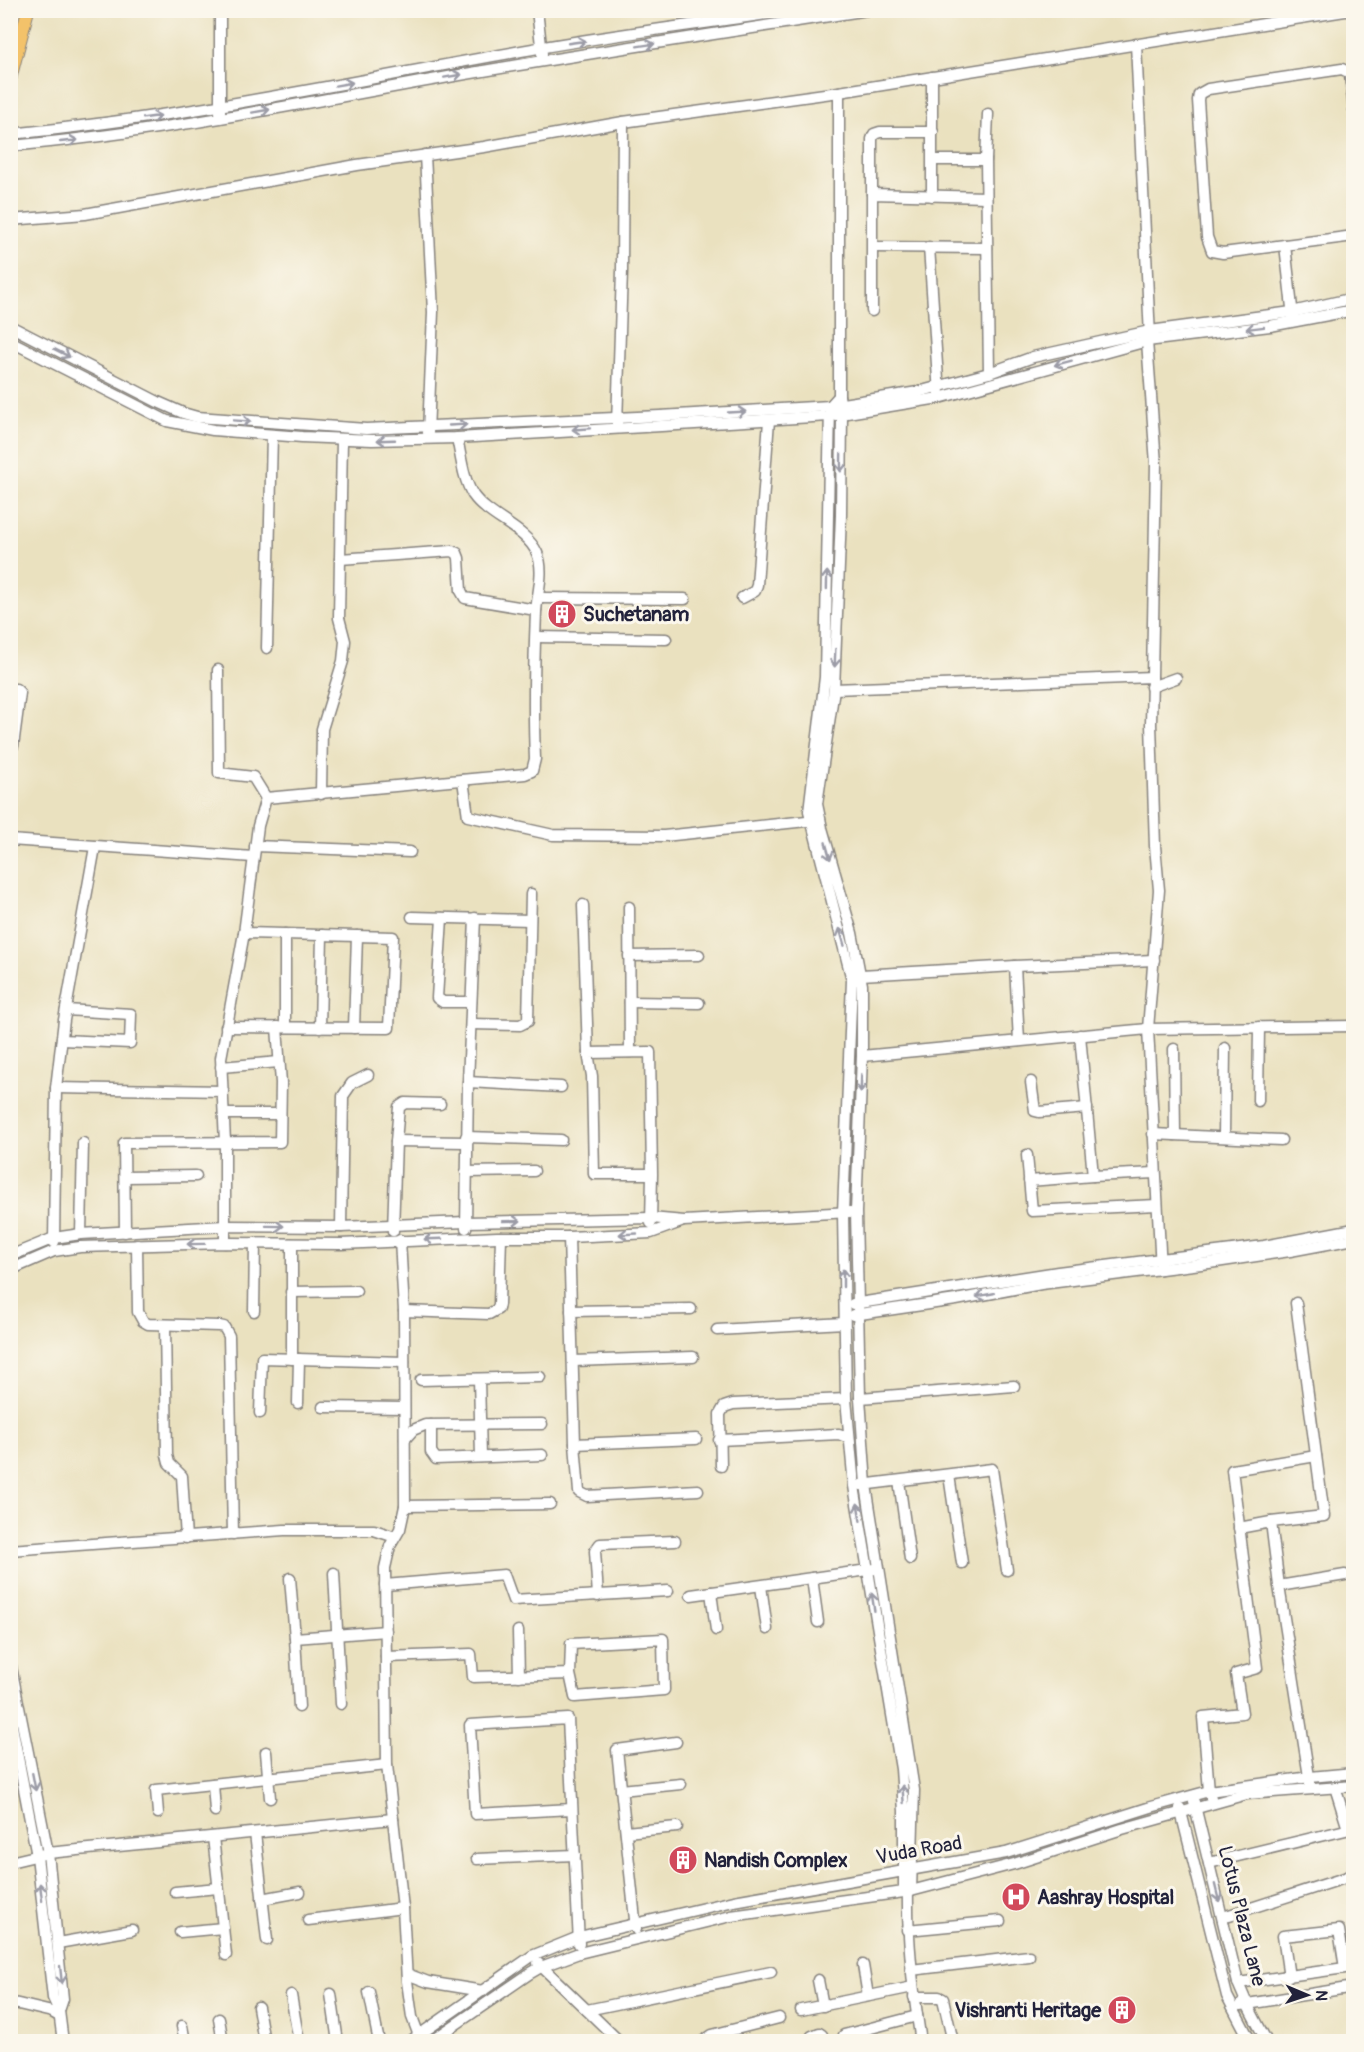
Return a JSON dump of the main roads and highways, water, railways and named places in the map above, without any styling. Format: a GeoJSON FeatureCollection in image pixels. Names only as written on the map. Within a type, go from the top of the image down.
{"type":"FeatureCollection","features":[{"type":"Feature","properties":{"kind":"main road"},"geometry":{"type":"LineString","coordinates":[[10,79],[28,10]]}},
{"type":"Feature","properties":{"kind":"place","name":"Suchetanam"},"geometry":{"type":"Point","coordinates":[562,614]}},
{"type":"Feature","properties":{"kind":"place","name":"Nandish Complex"},"geometry":{"type":"Point","coordinates":[683,1860]}},
{"type":"Feature","properties":{"kind":"place","name":"Aashray Hospital"},"geometry":{"type":"Point","coordinates":[1016,1897]}},
{"type":"Feature","properties":{"kind":"place","name":"Vishranti Heritage"},"geometry":{"type":"Point","coordinates":[1122,2010]}}]}
